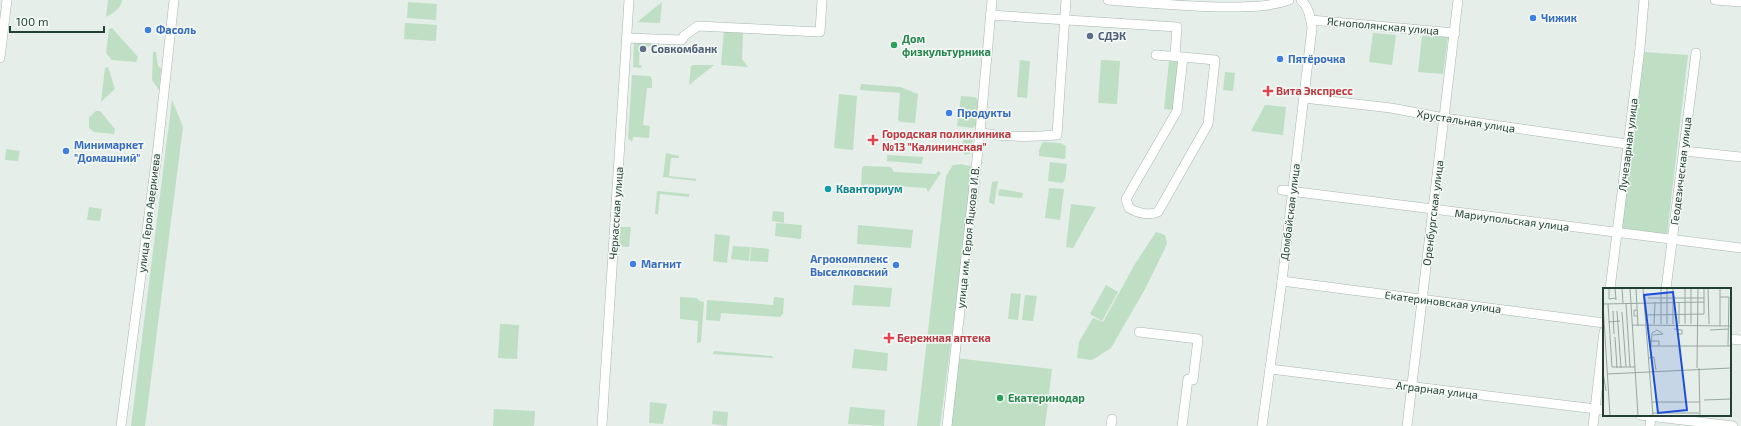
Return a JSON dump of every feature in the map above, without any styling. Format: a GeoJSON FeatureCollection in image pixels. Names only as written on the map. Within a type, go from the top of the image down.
{"type":"FeatureCollection","features":[{"type":"Feature","properties":{"kind":"street"},"geometry":{"type":"LineString","coordinates":[[0,58],[7,0]]}},
{"type":"Feature","properties":{"kind":"street","name":"улица Героя Аверкиева"},"geometry":{"type":"LineString","coordinates":[[121,426],[158,147],[174,0]]}},
{"type":"Feature","properties":{"kind":"street","name":"Черкасская улица"},"geometry":{"type":"LineString","coordinates":[[602,426],[629,0]]}},
{"type":"Feature","properties":{"kind":"street"},"geometry":{"type":"LineString","coordinates":[[627,38],[682,40],[684,36],[698,26],[820,32],[822,0]]}},
{"type":"Feature","properties":{"kind":"street","name":"улица им. Героя Яцкова И.В."},"geometry":{"type":"LineString","coordinates":[[947,426],[980,132],[992,0]]}},
{"type":"Feature","properties":{"kind":"street"},"geometry":{"type":"LineString","coordinates":[[980,132],[1038,137],[1057,134],[1066,0]]}},
{"type":"Feature","properties":{"kind":"street"},"geometry":{"type":"LineString","coordinates":[[1108,0],[1199,6],[1229,3],[1261,7],[1274,5],[1289,0]]}},
{"type":"Feature","properties":{"kind":"street","name":"Домбайская улица"},"geometry":{"type":"LineString","coordinates":[[1262,426],[1282,281],[1312,28],[1306,4],[1301,0]]}},
{"type":"Feature","properties":{"kind":"street","name":"Оренбургская улица"},"geometry":{"type":"LineString","coordinates":[[1407,426],[1458,0]]}},
{"type":"Feature","properties":{"kind":"street","name":"Лучезарная улица"},"geometry":{"type":"LineString","coordinates":[[1610,288],[1644,0]]}},
{"type":"Feature","properties":{"kind":"street"},"geometry":{"type":"LineString","coordinates":[[1715,0],[1741,2]]}},
{"type":"Feature","properties":{"kind":"street"},"geometry":{"type":"LineString","coordinates":[[990,15],[1064,21],[1177,27],[1179,57],[1177,111],[1126,199],[1129,208],[1134,211],[1150,214],[1158,212],[1208,124],[1215,60],[1179,57],[1156,55]]}},
{"type":"Feature","properties":{"kind":"street","name":"Яснополянская улица"},"geometry":{"type":"LineString","coordinates":[[1311,20],[1455,33]]}},
{"type":"Feature","properties":{"kind":"street","name":"Геодезическая улица"},"geometry":{"type":"LineString","coordinates":[[1666,288],[1696,53]]}},
{"type":"Feature","properties":{"kind":"street","name":"Хрустальная улица"},"geometry":{"type":"LineString","coordinates":[[1304,98],[1391,108],[1444,118],[1627,144]]}},
{"type":"Feature","properties":{"kind":"street"},"geometry":{"type":"LineString","coordinates":[[1684,151],[1741,157]]}},
{"type":"Feature","properties":{"kind":"street","name":"Мариупольская улица"},"geometry":{"type":"LineString","coordinates":[[1282,190],[1741,248]]}},
{"type":"Feature","properties":{"kind":"street","name":"Екатериновская улица"},"geometry":{"type":"LineString","coordinates":[[1282,281],[1603,323]]}},
{"type":"Feature","properties":{"kind":"street"},"geometry":{"type":"LineString","coordinates":[[1139,332],[1198,339],[1193,380],[1188,379],[1182,426]]}},
{"type":"Feature","properties":{"kind":"street"},"geometry":{"type":"LineString","coordinates":[[1731,339],[1741,340]]}},
{"type":"Feature","properties":{"kind":"street"},"geometry":{"type":"LineString","coordinates":[[1593,426],[1599,410],[1603,348]]}},
{"type":"Feature","properties":{"kind":"street","name":"Аграрная улица"},"geometry":{"type":"LineString","coordinates":[[1270,369],[1599,410]]}},
{"type":"Feature","properties":{"kind":"street"},"geometry":{"type":"LineString","coordinates":[[1650,426],[1651,416],[1733,426]]}},
{"type":"Feature","properties":{"kind":"green space"},"geometry":{"type":"Polygon","coordinates":[[[108,0],[122,0],[118,8],[106,17],[108,0]]]}},
{"type":"Feature","properties":{"kind":"green space"},"geometry":{"type":"Polygon","coordinates":[[[408,2],[437,4],[436,20],[407,18],[408,2]]]}},
{"type":"Feature","properties":{"kind":"green space"},"geometry":{"type":"Polygon","coordinates":[[[662,2],[660,23],[637,22],[662,2]]]}},
{"type":"Feature","properties":{"kind":"green space"},"geometry":{"type":"Polygon","coordinates":[[[405,23],[437,25],[436,41],[404,39],[405,23]]]}},
{"type":"Feature","properties":{"kind":"green space"},"geometry":{"type":"Polygon","coordinates":[[[112,28],[138,57],[136,62],[112,60],[106,53],[109,29],[112,28]]]}},
{"type":"Feature","properties":{"kind":"green space"},"geometry":{"type":"Polygon","coordinates":[[[724,30],[742,31],[742,59],[748,67],[721,65],[724,30]]]}},
{"type":"Feature","properties":{"kind":"green space"},"geometry":{"type":"Polygon","coordinates":[[[1373,33],[1396,35],[1392,65],[1369,62],[1373,33]]]}},
{"type":"Feature","properties":{"kind":"green space"},"geometry":{"type":"Polygon","coordinates":[[[1422,36],[1448,37],[1443,74],[1418,72],[1422,36]]]}},
{"type":"Feature","properties":{"kind":"green space"},"geometry":{"type":"Polygon","coordinates":[[[634,41],[659,43],[659,47],[640,46],[639,65],[642,65],[641,68],[633,67],[634,41]]]}},
{"type":"Feature","properties":{"kind":"green space"},"geometry":{"type":"Polygon","coordinates":[[[153,52],[156,52],[158,66],[161,69],[159,90],[152,80],[153,52]]]}},
{"type":"Feature","properties":{"kind":"green space"},"geometry":{"type":"Polygon","coordinates":[[[1644,52],[1688,55],[1667,235],[1622,228],[1644,52]]]}},
{"type":"Feature","properties":{"kind":"green space"},"geometry":{"type":"Polygon","coordinates":[[[1020,60],[1030,61],[1027,98],[1017,97],[1020,60]]]}},
{"type":"Feature","properties":{"kind":"green space"},"geometry":{"type":"Polygon","coordinates":[[[1101,60],[1120,61],[1117,104],[1098,103],[1101,60]]]}},
{"type":"Feature","properties":{"kind":"green space"},"geometry":{"type":"Polygon","coordinates":[[[1169,61],[1180,62],[1175,110],[1164,109],[1169,61]]]}},
{"type":"Feature","properties":{"kind":"green space"},"geometry":{"type":"Polygon","coordinates":[[[714,65],[689,85],[691,66],[714,65]]]}},
{"type":"Feature","properties":{"kind":"green space"},"geometry":{"type":"Polygon","coordinates":[[[108,67],[115,89],[101,102],[105,68],[108,67]]]}},
{"type":"Feature","properties":{"kind":"green space"},"geometry":{"type":"Polygon","coordinates":[[[1225,72],[1235,73],[1233,91],[1223,90],[1225,72]]]}},
{"type":"Feature","properties":{"kind":"green space"},"geometry":{"type":"Polygon","coordinates":[[[632,75],[650,76],[652,79],[652,88],[647,88],[643,125],[650,126],[649,138],[633,137],[632,142],[628,138],[632,75]]]}},
{"type":"Feature","properties":{"kind":"green space"},"geometry":{"type":"Polygon","coordinates":[[[861,84],[900,87],[918,94],[915,123],[901,122],[898,120],[900,93],[860,90],[861,84]]]}},
{"type":"Feature","properties":{"kind":"green space"},"geometry":{"type":"Polygon","coordinates":[[[839,94],[857,96],[853,150],[834,148],[839,94]]]}},
{"type":"Feature","properties":{"kind":"green space"},"geometry":{"type":"Polygon","coordinates":[[[961,96],[975,97],[980,102],[977,123],[973,128],[957,126],[961,96]]]}},
{"type":"Feature","properties":{"kind":"green space"},"geometry":{"type":"Polygon","coordinates":[[[172,100],[183,127],[145,426],[131,426],[172,100]]]}},
{"type":"Feature","properties":{"kind":"green space"},"geometry":{"type":"Polygon","coordinates":[[[1265,105],[1286,107],[1283,135],[1251,131],[1265,105]]]}},
{"type":"Feature","properties":{"kind":"green space"},"geometry":{"type":"Polygon","coordinates":[[[96,111],[100,111],[115,129],[114,134],[94,132],[89,128],[89,117],[96,111]]]}},
{"type":"Feature","properties":{"kind":"green space"},"geometry":{"type":"Polygon","coordinates":[[[970,135],[973,135],[971,153],[965,155],[962,149],[962,144],[963,141],[970,135]]]}},
{"type":"Feature","properties":{"kind":"green space"},"geometry":{"type":"Polygon","coordinates":[[[1043,142],[1060,143],[1066,146],[1065,159],[1039,156],[1039,150],[1043,142]]]}},
{"type":"Feature","properties":{"kind":"green space"},"geometry":{"type":"Polygon","coordinates":[[[6,149],[20,151],[18,161],[5,160],[6,149]]]}},
{"type":"Feature","properties":{"kind":"green space"},"geometry":{"type":"Polygon","coordinates":[[[666,153],[679,156],[679,158],[671,158],[669,176],[696,179],[696,181],[663,177],[666,153]]]}},
{"type":"Feature","properties":{"kind":"green space"},"geometry":{"type":"Polygon","coordinates":[[[887,155],[923,157],[922,164],[887,161],[887,155]]]}},
{"type":"Feature","properties":{"kind":"green space"},"geometry":{"type":"Polygon","coordinates":[[[1050,162],[1067,164],[1065,180],[1062,183],[1048,181],[1050,162]]]}},
{"type":"Feature","properties":{"kind":"green space"},"geometry":{"type":"Polygon","coordinates":[[[961,164],[974,167],[940,426],[917,426],[946,176],[953,165],[961,164]]]}},
{"type":"Feature","properties":{"kind":"green space"},"geometry":{"type":"Polygon","coordinates":[[[864,166],[891,167],[894,172],[936,174],[938,171],[941,173],[928,192],[926,188],[865,184],[864,187],[861,187],[862,168],[864,166]]]}},
{"type":"Feature","properties":{"kind":"green space"},"geometry":{"type":"Polygon","coordinates":[[[998,181],[994,205],[989,202],[992,182],[998,181]]]}},
{"type":"Feature","properties":{"kind":"green space"},"geometry":{"type":"Polygon","coordinates":[[[1049,188],[1064,189],[1060,220],[1045,218],[1049,188]]]}},
{"type":"Feature","properties":{"kind":"green space"},"geometry":{"type":"Polygon","coordinates":[[[1001,189],[1023,193],[1022,198],[1000,196],[998,195],[999,190],[1001,189]]]}},
{"type":"Feature","properties":{"kind":"green space"},"geometry":{"type":"Polygon","coordinates":[[[657,191],[689,194],[689,197],[660,194],[658,214],[655,214],[657,191]]]}},
{"type":"Feature","properties":{"kind":"green space"},"geometry":{"type":"Polygon","coordinates":[[[1071,204],[1096,207],[1073,248],[1066,247],[1071,204]]]}},
{"type":"Feature","properties":{"kind":"green space"},"geometry":{"type":"Polygon","coordinates":[[[89,207],[102,209],[100,221],[87,220],[89,207]]]}},
{"type":"Feature","properties":{"kind":"green space"},"geometry":{"type":"Polygon","coordinates":[[[773,211],[784,212],[784,223],[772,221],[773,211]]]}},
{"type":"Feature","properties":{"kind":"green space"},"geometry":{"type":"Polygon","coordinates":[[[776,223],[802,225],[801,239],[775,236],[776,223]]]}},
{"type":"Feature","properties":{"kind":"green space"},"geometry":{"type":"Polygon","coordinates":[[[858,225],[913,230],[911,248],[857,244],[858,225]]]}},
{"type":"Feature","properties":{"kind":"green space"},"geometry":{"type":"Polygon","coordinates":[[[620,227],[631,227],[629,247],[618,246],[620,227]]]}},
{"type":"Feature","properties":{"kind":"green space"},"geometry":{"type":"Polygon","coordinates":[[[1156,232],[1165,235],[1167,244],[1145,289],[1111,348],[1092,360],[1077,358],[1079,342],[1093,318],[1103,322],[1135,264],[1156,232]]]}},
{"type":"Feature","properties":{"kind":"green space"},"geometry":{"type":"Polygon","coordinates":[[[715,234],[730,236],[727,263],[713,261],[715,234]]]}},
{"type":"Feature","properties":{"kind":"green space"},"geometry":{"type":"Polygon","coordinates":[[[733,246],[750,247],[749,261],[731,259],[733,246]]]}},
{"type":"Feature","properties":{"kind":"green space"},"geometry":{"type":"Polygon","coordinates":[[[751,247],[769,249],[768,262],[750,261],[751,247]]]}},
{"type":"Feature","properties":{"kind":"green space"},"geometry":{"type":"Polygon","coordinates":[[[854,285],[892,288],[890,307],[852,305],[854,285]]]}},
{"type":"Feature","properties":{"kind":"green space"},"geometry":{"type":"Polygon","coordinates":[[[1106,285],[1118,292],[1102,321],[1090,314],[1106,285]]]}},
{"type":"Feature","properties":{"kind":"green space"},"geometry":{"type":"Polygon","coordinates":[[[1011,293],[1021,294],[1018,320],[1008,319],[1011,293]]]}},
{"type":"Feature","properties":{"kind":"green space"},"geometry":{"type":"Polygon","coordinates":[[[1025,295],[1037,296],[1033,321],[1022,320],[1025,295]]]}},
{"type":"Feature","properties":{"kind":"green space"},"geometry":{"type":"Polygon","coordinates":[[[680,297],[697,298],[699,301],[704,302],[701,342],[697,343],[698,321],[680,319],[680,297]]]}},
{"type":"Feature","properties":{"kind":"green space"},"geometry":{"type":"Polygon","coordinates":[[[774,297],[784,298],[783,314],[780,317],[721,313],[720,321],[706,320],[707,300],[773,305],[774,297]]]}},
{"type":"Feature","properties":{"kind":"green space"},"geometry":{"type":"Polygon","coordinates":[[[500,324],[519,325],[517,359],[498,358],[500,324]]]}},
{"type":"Feature","properties":{"kind":"green space"},"geometry":{"type":"Polygon","coordinates":[[[854,349],[888,353],[887,371],[852,368],[854,349]]]}},
{"type":"Feature","properties":{"kind":"green space"},"geometry":{"type":"Polygon","coordinates":[[[714,351],[772,356],[773,358],[713,354],[714,351]]]}},
{"type":"Feature","properties":{"kind":"green space","name":"Екатеринодар"},"geometry":{"type":"Polygon","coordinates":[[[955,358],[1052,369],[1045,426],[947,426],[955,358]]]}},
{"type":"Feature","properties":{"kind":"green space"},"geometry":{"type":"Polygon","coordinates":[[[650,402],[667,404],[663,424],[649,423],[650,402]]]}},
{"type":"Feature","properties":{"kind":"green space"},"geometry":{"type":"Polygon","coordinates":[[[850,407],[885,410],[884,426],[848,424],[850,407]]]}},
{"type":"Feature","properties":{"kind":"green space"},"geometry":{"type":"Polygon","coordinates":[[[494,409],[535,411],[534,426],[493,426],[494,409]]]}},
{"type":"Feature","properties":{"kind":"green space"},"geometry":{"type":"Polygon","coordinates":[[[713,411],[728,412],[727,426],[712,424],[713,411]]]}},
{"type":"Feature","properties":{"kind":"place","name":"Чижик"},"geometry":{"type":"Point","coordinates":[1533,18]}},
{"type":"Feature","properties":{"kind":"place","name":"Фасоль"},"geometry":{"type":"Point","coordinates":[148,30]}},
{"type":"Feature","properties":{"kind":"place","name":"СДЭК"},"geometry":{"type":"Point","coordinates":[1090,36]}},
{"type":"Feature","properties":{"kind":"place","name":"Дом физкультурника"},"geometry":{"type":"Point","coordinates":[894,45]}},
{"type":"Feature","properties":{"kind":"place","name":"Совкомбанк"},"geometry":{"type":"Point","coordinates":[643,49]}},
{"type":"Feature","properties":{"kind":"place","name":"Пятёрочка"},"geometry":{"type":"Point","coordinates":[1280,59]}},
{"type":"Feature","properties":{"kind":"place","name":"Вита Экспресс"},"geometry":{"type":"Point","coordinates":[1268,91]}},
{"type":"Feature","properties":{"kind":"place","name":"Продукты"},"geometry":{"type":"Point","coordinates":[949,113]}},
{"type":"Feature","properties":{"kind":"place","name":"Городская поликлиника №13 \"Калининская\""},"geometry":{"type":"Point","coordinates":[873,140]}},
{"type":"Feature","properties":{"kind":"place","name":"Минимаркет \"Домашний\""},"geometry":{"type":"Point","coordinates":[66,151]}},
{"type":"Feature","properties":{"kind":"place","name":"Кванториум"},"geometry":{"type":"Point","coordinates":[828,189]}},
{"type":"Feature","properties":{"kind":"place","name":"Магнит"},"geometry":{"type":"Point","coordinates":[633,264]}},
{"type":"Feature","properties":{"kind":"place","name":"Агрокомплекс Выселковский"},"geometry":{"type":"Point","coordinates":[896,265]}},
{"type":"Feature","properties":{"kind":"place","name":"Бережная аптека"},"geometry":{"type":"Point","coordinates":[889,338]}},
{"type":"Feature","properties":{"kind":"place","name":"Екатеринодар"},"geometry":{"type":"Point","coordinates":[1000,398]}}]}
